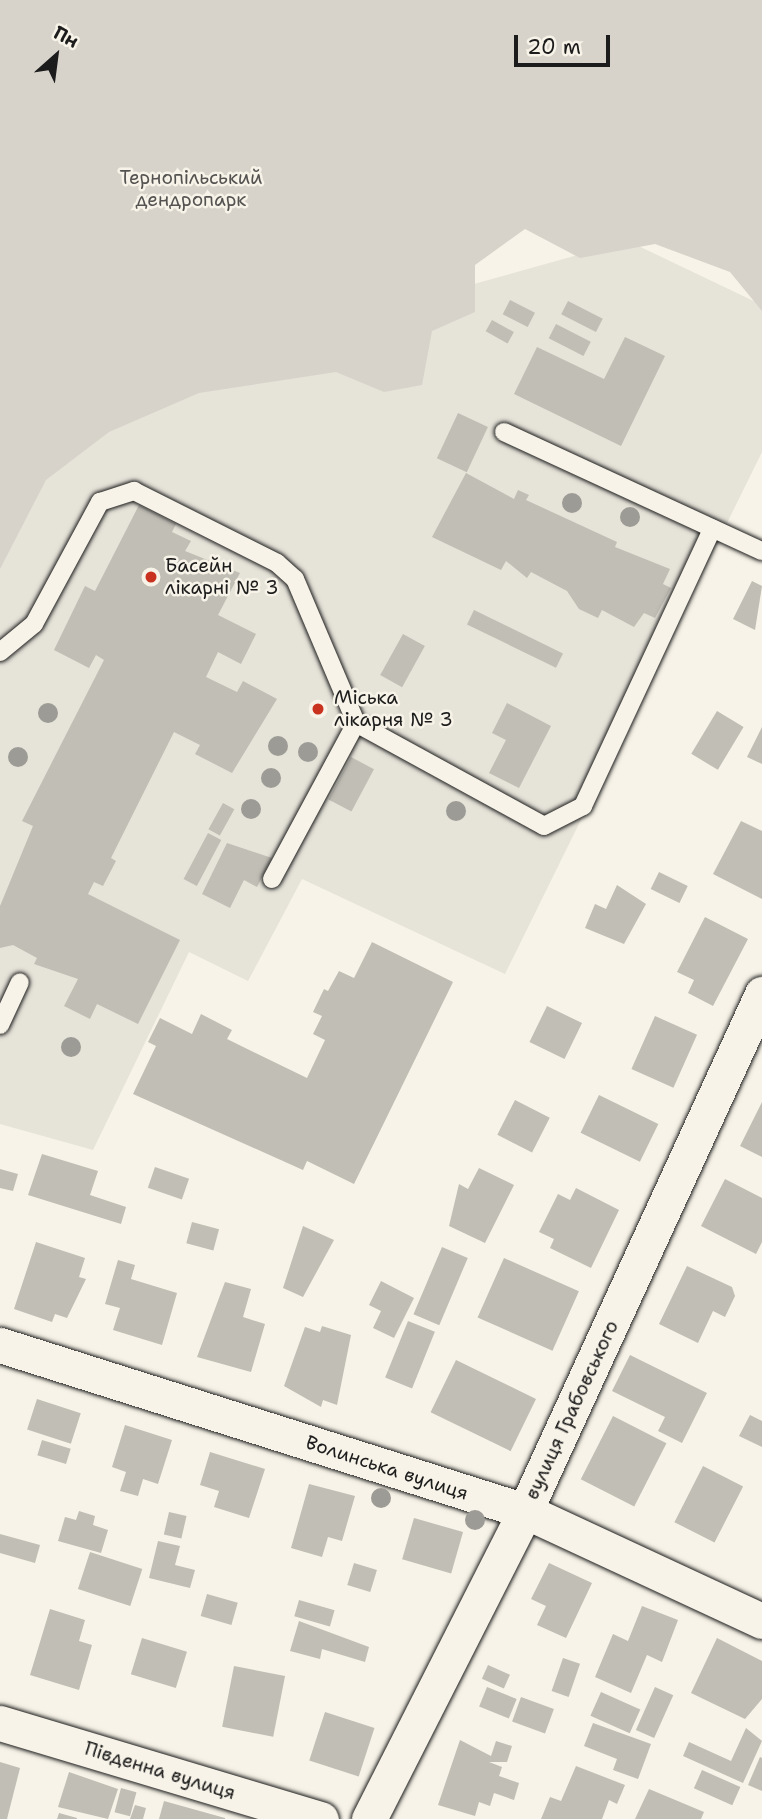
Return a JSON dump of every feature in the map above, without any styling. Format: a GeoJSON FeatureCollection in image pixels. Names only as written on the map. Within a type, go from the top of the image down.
{"type":"FeatureCollection","features":[{"type":"Feature","properties":{"kind":"street","name":"вулиця Грабовського"},"geometry":{"type":"LineString","coordinates":[[369,1819],[525,1511],[762,994]]}},
{"type":"Feature","properties":{"kind":"street","name":"Волинська вулиця"},"geometry":{"type":"LineString","coordinates":[[0,1345],[525,1511],[762,1621]]}},
{"type":"Feature","properties":{"kind":"street","name":"Південна вулиця"},"geometry":{"type":"LineString","coordinates":[[0,1723],[321,1819]]}},
{"type":"Feature","properties":{"kind":"lane"},"geometry":{"type":"LineString","coordinates":[[504,432],[762,551]]}},
{"type":"Feature","properties":{"kind":"lane"},"geometry":{"type":"LineString","coordinates":[[0,652],[34,624],[100,502],[134,491],[277,563],[295,579],[356,723],[544,826],[583,806],[712,529]]}},
{"type":"Feature","properties":{"kind":"lane"},"geometry":{"type":"LineString","coordinates":[[272,879],[356,723]]}},
{"type":"Feature","properties":{"kind":"lane"},"geometry":{"type":"LineString","coordinates":[[0,1025],[20,982]]}},
{"type":"Feature","properties":{"kind":"shaded area","name":"Міська лікарня № 3"},"geometry":{"type":"Polygon","coordinates":[[[628,241],[762,305],[762,452],[505,974],[302,879],[248,981],[189,952],[93,1150],[0,1124],[0,416],[628,241]]]}},
{"type":"Feature","properties":{"kind":"green space","name":"Тернопільський дендропарк"},"geometry":{"type":"Polygon","coordinates":[[[0,0],[762,0],[762,311],[730,272],[655,244],[580,258],[525,229],[475,265],[475,312],[432,331],[422,385],[384,392],[336,372],[199,393],[109,432],[46,480],[0,569],[0,0]]]}},
{"type":"Feature","properties":{"kind":"building"},"geometry":{"type":"Polygon","coordinates":[[[510,300],[535,313],[528,327],[503,314],[510,300]]]}},
{"type":"Feature","properties":{"kind":"building"},"geometry":{"type":"Polygon","coordinates":[[[568,301],[603,319],[596,332],[561,314],[568,301]]]}},
{"type":"Feature","properties":{"kind":"building"},"geometry":{"type":"Polygon","coordinates":[[[492,320],[514,332],[508,343],[486,331],[492,320]]]}},
{"type":"Feature","properties":{"kind":"building"},"geometry":{"type":"Polygon","coordinates":[[[556,324],[591,342],[583,356],[549,338],[556,324]]]}},
{"type":"Feature","properties":{"kind":"building"},"geometry":{"type":"Polygon","coordinates":[[[625,337],[665,356],[621,446],[514,394],[537,347],[604,379],[625,337]]]}},
{"type":"Feature","properties":{"kind":"building"},"geometry":{"type":"Polygon","coordinates":[[[458,413],[488,427],[467,472],[437,458],[458,413]]]}},
{"type":"Feature","properties":{"kind":"building"},"geometry":{"type":"Polygon","coordinates":[[[466,473],[514,499],[518,490],[529,495],[526,500],[617,542],[615,547],[670,569],[663,584],[671,588],[655,618],[644,613],[634,627],[602,610],[598,618],[579,609],[567,591],[531,572],[527,578],[506,561],[501,570],[432,537],[466,473]]]}},
{"type":"Feature","properties":{"kind":"building"},"geometry":{"type":"Polygon","coordinates":[[[139,505],[176,524],[172,532],[191,541],[185,551],[240,573],[218,615],[256,634],[241,664],[218,652],[206,677],[237,692],[243,681],[277,699],[232,773],[195,754],[200,745],[174,732],[111,858],[116,861],[103,886],[94,882],[88,894],[180,940],[138,1024],[97,1004],[90,1019],[64,1006],[78,979],[34,964],[37,958],[13,945],[0,948],[0,906],[33,826],[22,821],[104,660],[96,655],[89,668],[54,650],[85,586],[95,591],[139,505]]]}},
{"type":"Feature","properties":{"kind":"building"},"geometry":{"type":"Polygon","coordinates":[[[752,581],[762,586],[755,630],[733,619],[752,581]]]}},
{"type":"Feature","properties":{"kind":"building"},"geometry":{"type":"Polygon","coordinates":[[[474,610],[563,653],[556,668],[467,624],[474,610]]]}},
{"type":"Feature","properties":{"kind":"building"},"geometry":{"type":"Polygon","coordinates":[[[403,634],[425,646],[402,687],[380,675],[403,634]]]}},
{"type":"Feature","properties":{"kind":"building"},"geometry":{"type":"Polygon","coordinates":[[[507,703],[551,726],[519,788],[489,773],[506,740],[492,733],[507,703]]]}},
{"type":"Feature","properties":{"kind":"building"},"geometry":{"type":"Polygon","coordinates":[[[717,711],[744,727],[718,770],[691,754],[717,711]]]}},
{"type":"Feature","properties":{"kind":"building"},"geometry":{"type":"Polygon","coordinates":[[[762,727],[762,764],[747,757],[762,727]]]}},
{"type":"Feature","properties":{"kind":"building"},"geometry":{"type":"Polygon","coordinates":[[[351,757],[374,769],[351,812],[328,799],[351,757]]]}},
{"type":"Feature","properties":{"kind":"building"},"geometry":{"type":"Polygon","coordinates":[[[223,803],[234,809],[220,836],[208,829],[223,803]]]}},
{"type":"Feature","properties":{"kind":"building"},"geometry":{"type":"Polygon","coordinates":[[[741,821],[762,831],[762,899],[713,874],[741,821]]]}},
{"type":"Feature","properties":{"kind":"building"},"geometry":{"type":"Polygon","coordinates":[[[208,833],[221,840],[197,886],[184,879],[208,833]]]}},
{"type":"Feature","properties":{"kind":"building"},"geometry":{"type":"Polygon","coordinates":[[[227,843],[272,858],[257,887],[244,880],[230,908],[202,894],[227,843]]]}},
{"type":"Feature","properties":{"kind":"building"},"geometry":{"type":"Polygon","coordinates":[[[659,872],[688,886],[679,903],[651,889],[659,872]]]}},
{"type":"Feature","properties":{"kind":"building"},"geometry":{"type":"Polygon","coordinates":[[[617,885],[646,904],[624,944],[585,928],[595,904],[606,909],[617,885]]]}},
{"type":"Feature","properties":{"kind":"building"},"geometry":{"type":"Polygon","coordinates":[[[705,917],[748,939],[713,1006],[688,993],[694,980],[677,972],[705,917]]]}},
{"type":"Feature","properties":{"kind":"building"},"geometry":{"type":"Polygon","coordinates":[[[372,942],[453,982],[354,1184],[307,1161],[303,1170],[133,1094],[156,1046],[148,1042],[160,1018],[192,1034],[201,1014],[232,1030],[227,1039],[307,1078],[325,1040],[313,1034],[322,1016],[313,1012],[324,989],[328,991],[339,971],[354,978],[372,942]]]}},
{"type":"Feature","properties":{"kind":"building"},"geometry":{"type":"Polygon","coordinates":[[[547,1006],[582,1023],[565,1059],[529,1042],[547,1006]]]}},
{"type":"Feature","properties":{"kind":"building"},"geometry":{"type":"Polygon","coordinates":[[[655,1016],[697,1035],[673,1088],[631,1069],[655,1016]]]}},
{"type":"Feature","properties":{"kind":"building"},"geometry":{"type":"Polygon","coordinates":[[[599,1095],[658,1124],[640,1162],[581,1133],[599,1095]]]}},
{"type":"Feature","properties":{"kind":"building"},"geometry":{"type":"Polygon","coordinates":[[[515,1100],[550,1118],[532,1152],[497,1135],[515,1100]]]}},
{"type":"Feature","properties":{"kind":"building"},"geometry":{"type":"Polygon","coordinates":[[[762,1102],[762,1157],[740,1146],[762,1102]]]}},
{"type":"Feature","properties":{"kind":"building"},"geometry":{"type":"Polygon","coordinates":[[[42,1154],[98,1171],[90,1195],[126,1207],[121,1224],[28,1195],[42,1154]]]}},
{"type":"Feature","properties":{"kind":"building"},"geometry":{"type":"Polygon","coordinates":[[[155,1167],[189,1179],[182,1200],[148,1188],[155,1167]]]}},
{"type":"Feature","properties":{"kind":"building"},"geometry":{"type":"Polygon","coordinates":[[[479,1168],[514,1185],[485,1243],[449,1226],[459,1184],[468,1189],[479,1168]]]}},
{"type":"Feature","properties":{"kind":"building"},"geometry":{"type":"Polygon","coordinates":[[[0,1169],[18,1174],[13,1191],[0,1188],[0,1169]]]}},
{"type":"Feature","properties":{"kind":"building"},"geometry":{"type":"Polygon","coordinates":[[[725,1179],[762,1198],[762,1242],[756,1254],[701,1226],[725,1179]]]}},
{"type":"Feature","properties":{"kind":"building"},"geometry":{"type":"Polygon","coordinates":[[[576,1188],[619,1210],[591,1268],[550,1248],[554,1239],[539,1232],[558,1194],[570,1200],[576,1188]]]}},
{"type":"Feature","properties":{"kind":"building"},"geometry":{"type":"Polygon","coordinates":[[[192,1222],[219,1229],[213,1250],[186,1243],[192,1222]]]}},
{"type":"Feature","properties":{"kind":"building"},"geometry":{"type":"Polygon","coordinates":[[[303,1226],[334,1240],[303,1297],[283,1288],[303,1226]]]}},
{"type":"Feature","properties":{"kind":"building"},"geometry":{"type":"Polygon","coordinates":[[[36,1242],[85,1258],[79,1277],[86,1279],[67,1318],[55,1314],[52,1322],[14,1309],[36,1242]]]}},
{"type":"Feature","properties":{"kind":"building"},"geometry":{"type":"Polygon","coordinates":[[[442,1247],[468,1258],[439,1325],[413,1314],[442,1247]]]}},
{"type":"Feature","properties":{"kind":"building"},"geometry":{"type":"Polygon","coordinates":[[[504,1258],[579,1291],[552,1351],[478,1317],[504,1258]]]}},
{"type":"Feature","properties":{"kind":"building"},"geometry":{"type":"Polygon","coordinates":[[[118,1260],[135,1265],[131,1279],[177,1293],[162,1345],[113,1330],[120,1308],[105,1304],[118,1260]]]}},
{"type":"Feature","properties":{"kind":"building"},"geometry":{"type":"Polygon","coordinates":[[[687,1266],[732,1287],[735,1296],[725,1317],[713,1311],[698,1343],[659,1324],[687,1266]]]}},
{"type":"Feature","properties":{"kind":"building"},"geometry":{"type":"Polygon","coordinates":[[[381,1281],[414,1298],[394,1338],[373,1328],[381,1311],[369,1305],[381,1281]]]}},
{"type":"Feature","properties":{"kind":"building"},"geometry":{"type":"Polygon","coordinates":[[[225,1282],[251,1289],[243,1317],[265,1324],[251,1372],[197,1357],[225,1282]]]}},
{"type":"Feature","properties":{"kind":"building"},"geometry":{"type":"Polygon","coordinates":[[[408,1321],[435,1332],[412,1388],[385,1378],[408,1321]]]}},
{"type":"Feature","properties":{"kind":"building"},"geometry":{"type":"Polygon","coordinates":[[[322,1326],[351,1335],[337,1405],[323,1400],[321,1407],[284,1386],[305,1327],[320,1332],[322,1326]]]}},
{"type":"Feature","properties":{"kind":"building"},"geometry":{"type":"Polygon","coordinates":[[[630,1355],[707,1393],[682,1443],[658,1431],[665,1417],[612,1391],[630,1355]]]}},
{"type":"Feature","properties":{"kind":"building"},"geometry":{"type":"Polygon","coordinates":[[[456,1360],[536,1399],[511,1451],[431,1412],[456,1360]]]}},
{"type":"Feature","properties":{"kind":"building"},"geometry":{"type":"Polygon","coordinates":[[[37,1399],[81,1413],[71,1444],[27,1429],[37,1399]]]}},
{"type":"Feature","properties":{"kind":"building"},"geometry":{"type":"Polygon","coordinates":[[[750,1415],[762,1421],[762,1447],[739,1436],[750,1415]]]}},
{"type":"Feature","properties":{"kind":"building"},"geometry":{"type":"Polygon","coordinates":[[[613,1416],[666,1443],[634,1507],[581,1479],[613,1416]]]}},
{"type":"Feature","properties":{"kind":"building"},"geometry":{"type":"Polygon","coordinates":[[[125,1425],[172,1440],[158,1484],[143,1479],[138,1496],[120,1491],[126,1472],[112,1467],[125,1425]]]}},
{"type":"Feature","properties":{"kind":"building"},"geometry":{"type":"Polygon","coordinates":[[[42,1440],[71,1449],[66,1464],[37,1455],[42,1440]]]}},
{"type":"Feature","properties":{"kind":"building"},"geometry":{"type":"Polygon","coordinates":[[[210,1452],[265,1469],[249,1518],[214,1507],[219,1491],[200,1485],[210,1452]]]}},
{"type":"Feature","properties":{"kind":"building"},"geometry":{"type":"Polygon","coordinates":[[[703,1466],[743,1486],[714,1543],[674,1522],[703,1466]]]}},
{"type":"Feature","properties":{"kind":"building"},"geometry":{"type":"Polygon","coordinates":[[[309,1484],[355,1496],[342,1541],[328,1537],[322,1557],[291,1548],[309,1484]]]}},
{"type":"Feature","properties":{"kind":"building"},"geometry":{"type":"Polygon","coordinates":[[[79,1511],[95,1516],[93,1525],[108,1530],[101,1553],[58,1541],[65,1517],[76,1520],[79,1511]]]}},
{"type":"Feature","properties":{"kind":"building"},"geometry":{"type":"Polygon","coordinates":[[[169,1512],[187,1516],[181,1538],[164,1534],[169,1512]]]}},
{"type":"Feature","properties":{"kind":"building"},"geometry":{"type":"Polygon","coordinates":[[[414,1518],[463,1532],[451,1573],[402,1559],[414,1518]]]}},
{"type":"Feature","properties":{"kind":"building"},"geometry":{"type":"Polygon","coordinates":[[[0,1534],[40,1545],[35,1563],[0,1553],[0,1534]]]}},
{"type":"Feature","properties":{"kind":"building"},"geometry":{"type":"Polygon","coordinates":[[[158,1541],[180,1546],[175,1565],[195,1570],[190,1588],[149,1578],[158,1541]]]}},
{"type":"Feature","properties":{"kind":"building"},"geometry":{"type":"Polygon","coordinates":[[[90,1552],[142,1569],[130,1606],[78,1589],[90,1552]]]}},
{"type":"Feature","properties":{"kind":"building"},"geometry":{"type":"Polygon","coordinates":[[[354,1563],[377,1570],[370,1592],[347,1585],[354,1563]]]}},
{"type":"Feature","properties":{"kind":"building"},"geometry":{"type":"Polygon","coordinates":[[[549,1563],[592,1583],[566,1638],[537,1625],[546,1606],[531,1599],[549,1563]]]}},
{"type":"Feature","properties":{"kind":"building"},"geometry":{"type":"Polygon","coordinates":[[[207,1594],[238,1603],[231,1625],[201,1616],[207,1594]]]}},
{"type":"Feature","properties":{"kind":"building"},"geometry":{"type":"Polygon","coordinates":[[[299,1600],[335,1610],[330,1627],[294,1616],[299,1600]]]}},
{"type":"Feature","properties":{"kind":"building"},"geometry":{"type":"Polygon","coordinates":[[[642,1606],[678,1620],[662,1662],[647,1655],[631,1693],[595,1677],[613,1634],[628,1641],[642,1606]]]}},
{"type":"Feature","properties":{"kind":"building"},"geometry":{"type":"Polygon","coordinates":[[[50,1609],[85,1620],[79,1641],[92,1645],[79,1690],[30,1675],[50,1609]]]}},
{"type":"Feature","properties":{"kind":"building"},"geometry":{"type":"Polygon","coordinates":[[[299,1621],[369,1647],[365,1662],[322,1649],[320,1659],[290,1651],[299,1621]]]}},
{"type":"Feature","properties":{"kind":"building"},"geometry":{"type":"Polygon","coordinates":[[[142,1638],[187,1652],[176,1688],[131,1674],[142,1638]]]}},
{"type":"Feature","properties":{"kind":"building"},"geometry":{"type":"Polygon","coordinates":[[[717,1638],[762,1661],[762,1699],[745,1719],[691,1693],[717,1638]]]}},
{"type":"Feature","properties":{"kind":"building"},"geometry":{"type":"Polygon","coordinates":[[[563,1658],[580,1664],[569,1697],[552,1691],[563,1658]]]}},
{"type":"Feature","properties":{"kind":"building"},"geometry":{"type":"Polygon","coordinates":[[[488,1665],[510,1675],[504,1688],[482,1679],[488,1665]]]}},
{"type":"Feature","properties":{"kind":"building"},"geometry":{"type":"Polygon","coordinates":[[[234,1666],[285,1676],[273,1737],[222,1727],[234,1666]]]}},
{"type":"Feature","properties":{"kind":"building"},"geometry":{"type":"Polygon","coordinates":[[[487,1687],[517,1699],[509,1718],[479,1706],[487,1687]]]}},
{"type":"Feature","properties":{"kind":"building"},"geometry":{"type":"Polygon","coordinates":[[[655,1687],[673,1695],[654,1738],[636,1730],[655,1687]]]}},
{"type":"Feature","properties":{"kind":"building"},"geometry":{"type":"Polygon","coordinates":[[[601,1692],[640,1709],[630,1733],[590,1716],[601,1692]]]}},
{"type":"Feature","properties":{"kind":"building"},"geometry":{"type":"Polygon","coordinates":[[[521,1697],[554,1709],[545,1733],[512,1721],[521,1697]]]}},
{"type":"Feature","properties":{"kind":"building"},"geometry":{"type":"Polygon","coordinates":[[[325,1712],[374,1728],[359,1777],[309,1761],[325,1712]]]}},
{"type":"Feature","properties":{"kind":"building"},"geometry":{"type":"Polygon","coordinates":[[[593,1723],[651,1744],[638,1779],[613,1770],[617,1759],[584,1746],[593,1723]]]}},
{"type":"Feature","properties":{"kind":"building"},"geometry":{"type":"Polygon","coordinates":[[[746,1728],[762,1741],[743,1783],[683,1756],[689,1742],[731,1761],[746,1728]]]}},
{"type":"Feature","properties":{"kind":"building"},"geometry":{"type":"Polygon","coordinates":[[[460,1740],[491,1756],[496,1741],[512,1746],[507,1762],[489,1762],[502,1767],[499,1776],[519,1783],[514,1800],[494,1793],[490,1806],[479,1802],[475,1816],[438,1805],[460,1740]]]}},
{"type":"Feature","properties":{"kind":"building"},"geometry":{"type":"Polygon","coordinates":[[[760,1757],[762,1758],[762,1791],[748,1785],[760,1757]]]}},
{"type":"Feature","properties":{"kind":"building"},"geometry":{"type":"Polygon","coordinates":[[[0,1762],[20,1768],[7,1819],[0,1819],[0,1762]]]}},
{"type":"Feature","properties":{"kind":"building"},"geometry":{"type":"Polygon","coordinates":[[[576,1766],[625,1785],[617,1804],[609,1800],[602,1819],[541,1819],[550,1797],[561,1801],[576,1766]]]}},
{"type":"Feature","properties":{"kind":"building"},"geometry":{"type":"Polygon","coordinates":[[[702,1770],[740,1787],[732,1805],[694,1788],[702,1770]]]}},
{"type":"Feature","properties":{"kind":"building"},"geometry":{"type":"Polygon","coordinates":[[[69,1772],[118,1789],[108,1819],[58,1807],[69,1772]]]}},
{"type":"Feature","properties":{"kind":"building"},"geometry":{"type":"Polygon","coordinates":[[[121,1788],[136,1792],[130,1816],[115,1812],[121,1788]]]}},
{"type":"Feature","properties":{"kind":"building"},"geometry":{"type":"Polygon","coordinates":[[[649,1789],[704,1812],[701,1819],[635,1819],[649,1789]]]}},
{"type":"Feature","properties":{"kind":"building"},"geometry":{"type":"Polygon","coordinates":[[[164,1801],[225,1818],[225,1819],[159,1819],[164,1801]]]}},
{"type":"Feature","properties":{"kind":"building"},"geometry":{"type":"Polygon","coordinates":[[[135,1805],[146,1808],[143,1819],[130,1819],[135,1805]]]}},
{"type":"Feature","properties":{"kind":"building"},"geometry":{"type":"Polygon","coordinates":[[[59,1813],[77,1818],[77,1819],[57,1819],[59,1813]]]}},
{"type":"Feature","properties":{"kind":"place","name":"Басейн лікарні № 3"},"geometry":{"type":"Point","coordinates":[151,577]}},
{"type":"Feature","properties":{"kind":"place","name":"Міська лікарня № 3"},"geometry":{"type":"Point","coordinates":[318,709]}}]}
